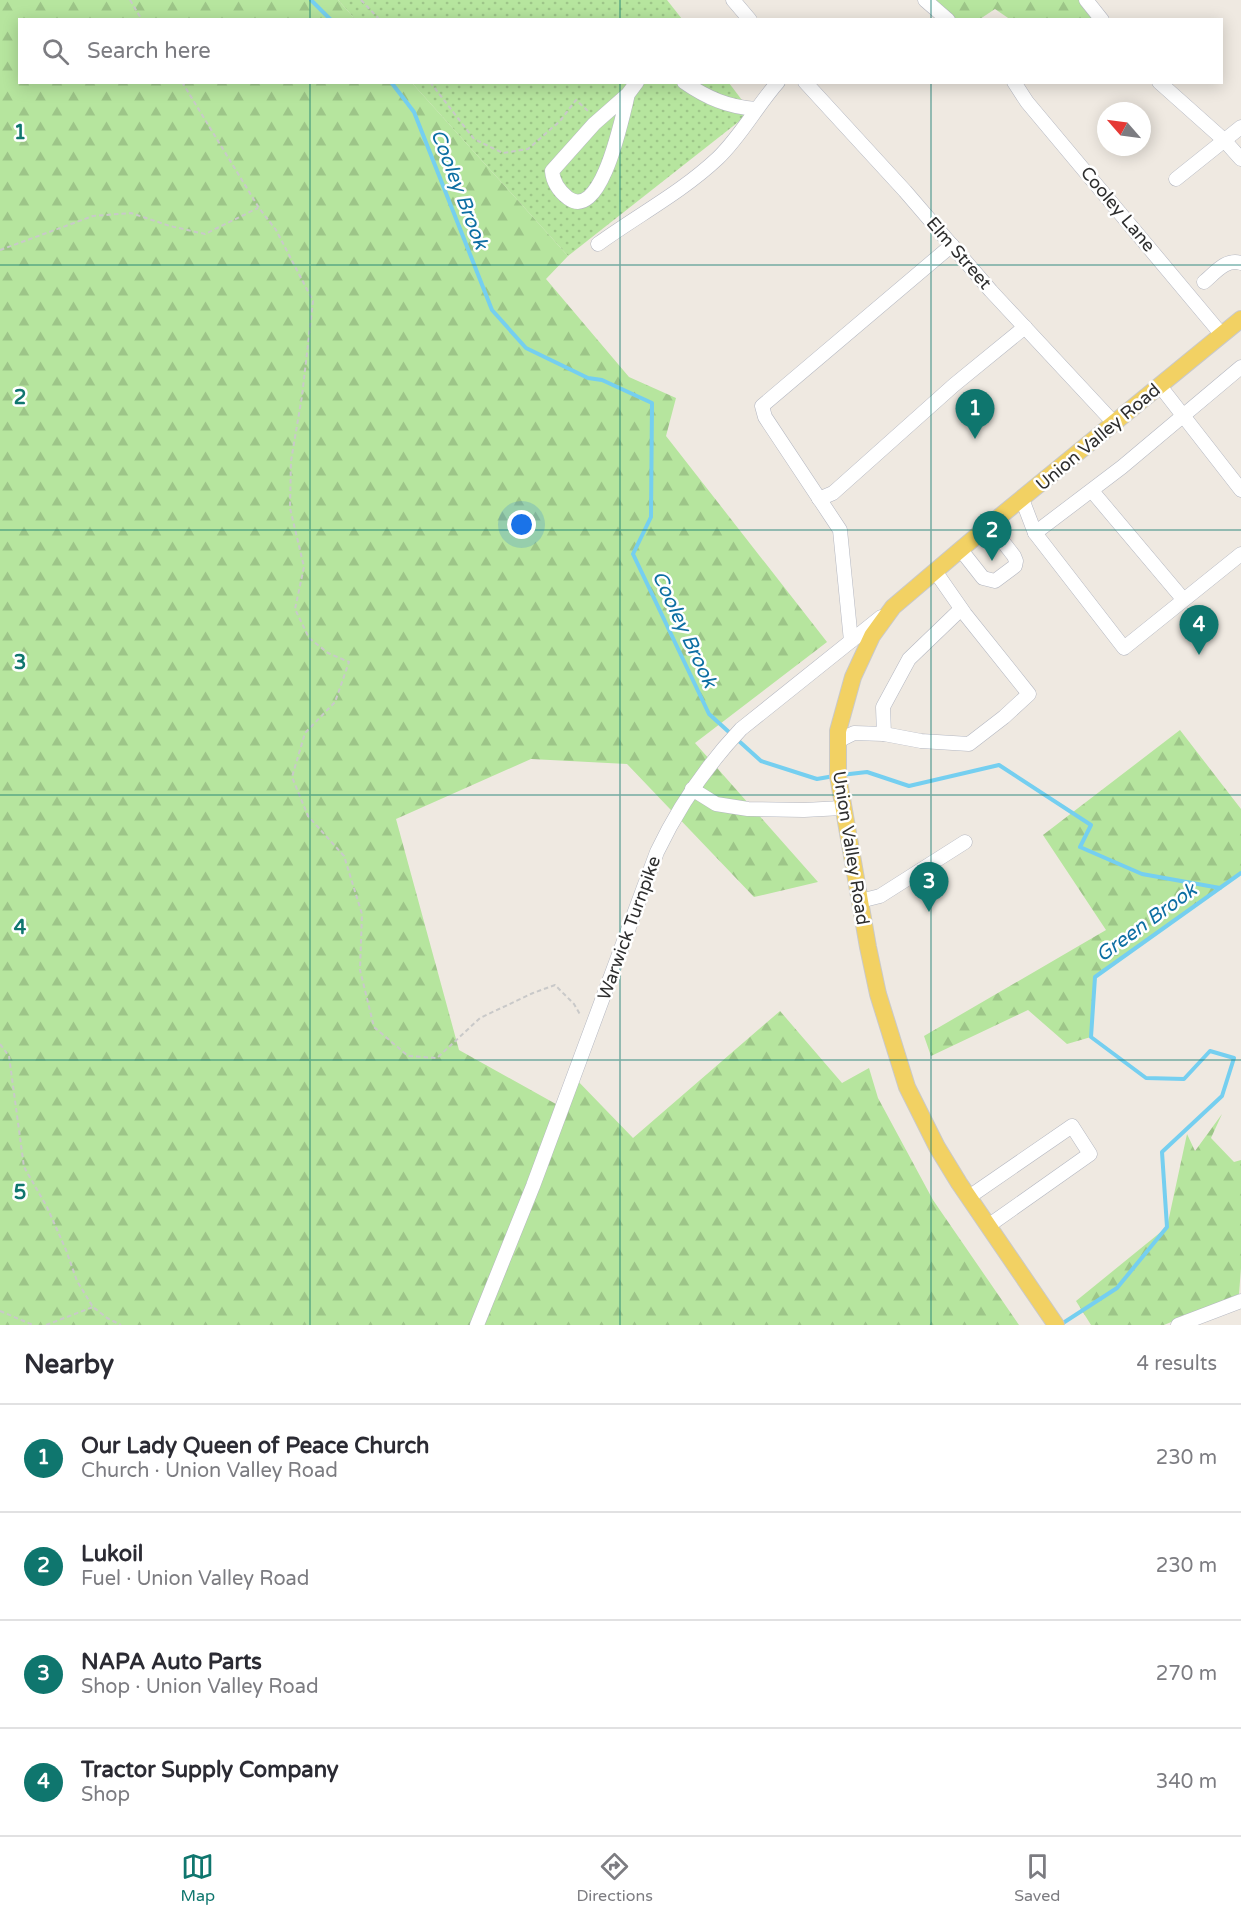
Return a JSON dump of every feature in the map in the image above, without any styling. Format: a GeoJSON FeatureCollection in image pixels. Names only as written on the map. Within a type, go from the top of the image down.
{"type":"FeatureCollection","features":[{"type":"Feature","properties":{"kind":"main road","name":"Union Valley Road"},"geometry":{"type":"LineString","coordinates":[[1056,1325],[937,1147],[907,1087],[878,994],[842,808],[838,776],[838,741],[843,711],[853,677],[872,636],[893,608],[990,525],[1241,319]]}},
{"type":"Feature","properties":{"kind":"street"},"geometry":{"type":"LineString","coordinates":[[733,0],[748,18]]}},
{"type":"Feature","properties":{"kind":"street"},"geometry":{"type":"LineString","coordinates":[[926,0],[946,18]]}},
{"type":"Feature","properties":{"kind":"street"},"geometry":{"type":"LineString","coordinates":[[1086,0],[1100,18]]}},
{"type":"Feature","properties":{"kind":"street"},"geometry":{"type":"LineString","coordinates":[[628,94],[610,161],[596,189],[586,200],[575,201],[568,198],[557,187],[552,171],[598,120],[628,94],[636,84]]}},
{"type":"Feature","properties":{"kind":"street"},"geometry":{"type":"LineString","coordinates":[[687,84],[720,103],[737,108],[756,109]]}},
{"type":"Feature","properties":{"kind":"street"},"geometry":{"type":"LineString","coordinates":[[598,244],[704,171],[731,144],[776,84]]}},
{"type":"Feature","properties":{"kind":"street","name":"Elm Street"},"geometry":{"type":"LineString","coordinates":[[806,84],[905,191],[1024,327],[1114,423]]}},
{"type":"Feature","properties":{"kind":"street","name":"Cooley Lane"},"geometry":{"type":"LineString","coordinates":[[1015,84],[1027,102],[1222,335]]}},
{"type":"Feature","properties":{"kind":"street"},"geometry":{"type":"LineString","coordinates":[[1162,84],[1224,140],[1241,159]]}},
{"type":"Feature","properties":{"kind":"street"},"geometry":{"type":"LineString","coordinates":[[1176,179],[1241,127]]}},
{"type":"Feature","properties":{"kind":"street"},"geometry":{"type":"LineString","coordinates":[[851,641],[840,530],[765,417],[762,406],[952,245]]}},
{"type":"Feature","properties":{"kind":"street"},"geometry":{"type":"LineString","coordinates":[[1204,282],[1226,264],[1233,261],[1241,263]]}},
{"type":"Feature","properties":{"kind":"street"},"geometry":{"type":"LineString","coordinates":[[819,499],[833,493],[954,385],[1024,327]]}},
{"type":"Feature","properties":{"kind":"street"},"geometry":{"type":"LineString","coordinates":[[1035,533],[1092,491],[1184,417],[1241,367]]}},
{"type":"Feature","properties":{"kind":"street"},"geometry":{"type":"LineString","coordinates":[[1160,386],[1241,490]]}},
{"type":"Feature","properties":{"kind":"street"},"geometry":{"type":"LineString","coordinates":[[1092,491],[1183,599]]}},
{"type":"Feature","properties":{"kind":"street"},"geometry":{"type":"LineString","coordinates":[[1022,499],[1035,533],[1124,648],[1241,554]]}},
{"type":"Feature","properties":{"kind":"street"},"geometry":{"type":"LineString","coordinates":[[961,550],[983,578],[995,581],[1015,566],[1014,556],[990,525]]}},
{"type":"Feature","properties":{"kind":"street"},"geometry":{"type":"LineString","coordinates":[[838,741],[854,733],[884,734],[921,741],[969,744],[1004,717],[1029,693],[961,609],[935,571]]}},
{"type":"Feature","properties":{"kind":"street","name":"Warwick Turnpike"},"geometry":{"type":"LineString","coordinates":[[477,1325],[533,1186],[657,852],[669,828],[692,789],[741,729],[893,608]]}},
{"type":"Feature","properties":{"kind":"street"},"geometry":{"type":"LineString","coordinates":[[884,734],[883,707],[909,659],[961,609]]}},
{"type":"Feature","properties":{"kind":"street"},"geometry":{"type":"LineString","coordinates":[[692,789],[716,804],[748,809],[842,808]]}},
{"type":"Feature","properties":{"kind":"street"},"geometry":{"type":"LineString","coordinates":[[860,901],[880,896],[965,842]]}},
{"type":"Feature","properties":{"kind":"street"},"geometry":{"type":"LineString","coordinates":[[969,1197],[1072,1126],[1090,1154],[988,1226]]}},
{"type":"Feature","properties":{"kind":"street"},"geometry":{"type":"LineString","coordinates":[[1178,1325],[1241,1302]]}},
{"type":"Feature","properties":{"kind":"path"},"geometry":{"type":"LineString","coordinates":[[130,0],[141,18]]}},
{"type":"Feature","properties":{"kind":"path"},"geometry":{"type":"LineString","coordinates":[[361,0],[378,18]]}},
{"type":"Feature","properties":{"kind":"path"},"geometry":{"type":"LineString","coordinates":[[183,84],[259,208],[276,230],[313,301],[302,396],[291,460],[290,508],[304,567],[295,609],[309,638],[328,653],[349,662],[335,702],[305,733],[292,777],[308,816],[344,856],[362,914],[360,970],[374,1027],[408,1056],[437,1058],[480,1018],[532,993],[555,985],[574,1004],[590,1032]]}},
{"type":"Feature","properties":{"kind":"path"},"geometry":{"type":"LineString","coordinates":[[432,84],[474,139],[503,153],[528,149],[560,121],[576,100],[598,120]]}},
{"type":"Feature","properties":{"kind":"path"},"geometry":{"type":"LineString","coordinates":[[0,250],[93,216],[131,213],[170,226],[205,234],[259,208]]}},
{"type":"Feature","properties":{"kind":"path"},"geometry":{"type":"LineString","coordinates":[[0,1044],[9,1056],[24,1167],[47,1207],[77,1281],[93,1307],[121,1325]]}},
{"type":"Feature","properties":{"kind":"path"},"geometry":{"type":"LineString","coordinates":[[46,1325],[93,1307]]}},
{"type":"Feature","properties":{"kind":"path"},"geometry":{"type":"LineString","coordinates":[[0,1311],[33,1325]]}},
{"type":"Feature","properties":{"kind":"green space"},"geometry":{"type":"Polygon","coordinates":[[[0,0],[338,0],[354,18],[18,18],[18,84],[413,84],[568,256],[546,279],[629,377],[676,398],[666,436],[827,642],[695,743],[818,882],[754,897],[627,764],[531,759],[396,819],[459,1050],[563,1108],[573,1076],[633,1138],[780,1011],[842,1083],[869,1068],[878,1098],[933,1200],[1019,1325],[0,1325],[0,0]]]}},
{"type":"Feature","properties":{"kind":"green space"},"geometry":{"type":"Polygon","coordinates":[[[338,0],[667,0],[681,18],[354,18],[338,0]]]}},
{"type":"Feature","properties":{"kind":"green space"},"geometry":{"type":"Polygon","coordinates":[[[926,0],[1095,0],[1102,11],[1091,18],[1008,18],[995,9],[982,18],[946,18],[926,0]]]}},
{"type":"Feature","properties":{"kind":"green space"},"geometry":{"type":"Polygon","coordinates":[[[413,84],[730,84],[751,112],[568,256],[413,84]]]}},
{"type":"Feature","properties":{"kind":"green space"},"geometry":{"type":"Polygon","coordinates":[[[1180,730],[1241,809],[1241,873],[1095,977],[1091,1037],[1067,1044],[1028,1010],[931,1056],[924,1036],[1106,930],[1043,835],[1180,730]]]}},
{"type":"Feature","properties":{"kind":"green space"},"geometry":{"type":"Polygon","coordinates":[[[1222,1114],[1211,1138],[1234,1162],[1241,1160],[1239,1294],[1164,1325],[1091,1325],[1076,1301],[1167,1227],[1187,1134],[1195,1151],[1222,1114]]]}},
{"type":"Feature","properties":{"kind":"waterway","name":"Cooley Brook"},"geometry":{"type":"LineString","coordinates":[[311,0],[329,18]]}},
{"type":"Feature","properties":{"kind":"waterway","name":"Cooley Brook"},"geometry":{"type":"LineString","coordinates":[[393,84],[414,112],[492,310],[526,348],[588,378],[602,380],[652,403],[651,517],[633,554],[709,714],[761,761],[817,779],[834,776]]}},
{"type":"Feature","properties":{"kind":"waterway","name":"Cooley Brook"},"geometry":{"type":"LineString","coordinates":[[841,775],[867,772],[909,786],[999,765],[1091,825],[1080,847],[1142,874],[1220,888]]}},
{"type":"Feature","properties":{"kind":"waterway","name":"Green Brook"},"geometry":{"type":"LineString","coordinates":[[1060,1325],[1117,1288],[1167,1227],[1162,1152],[1222,1096],[1234,1058],[1210,1051],[1184,1079],[1146,1078],[1091,1037],[1095,977],[1241,873]]}},
{"type":"Feature","properties":{"kind":"place","name":"Our Lady Queen of Peace Church"},"geometry":{"type":"Point","coordinates":[975,439]}},
{"type":"Feature","properties":{"kind":"place","name":"Lukoil"},"geometry":{"type":"Point","coordinates":[992,561]}},
{"type":"Feature","properties":{"kind":"place","name":"Tractor Supply Company"},"geometry":{"type":"Point","coordinates":[1199,655]}},
{"type":"Feature","properties":{"kind":"place","name":"NAPA Auto Parts"},"geometry":{"type":"Point","coordinates":[929,912]}}]}
